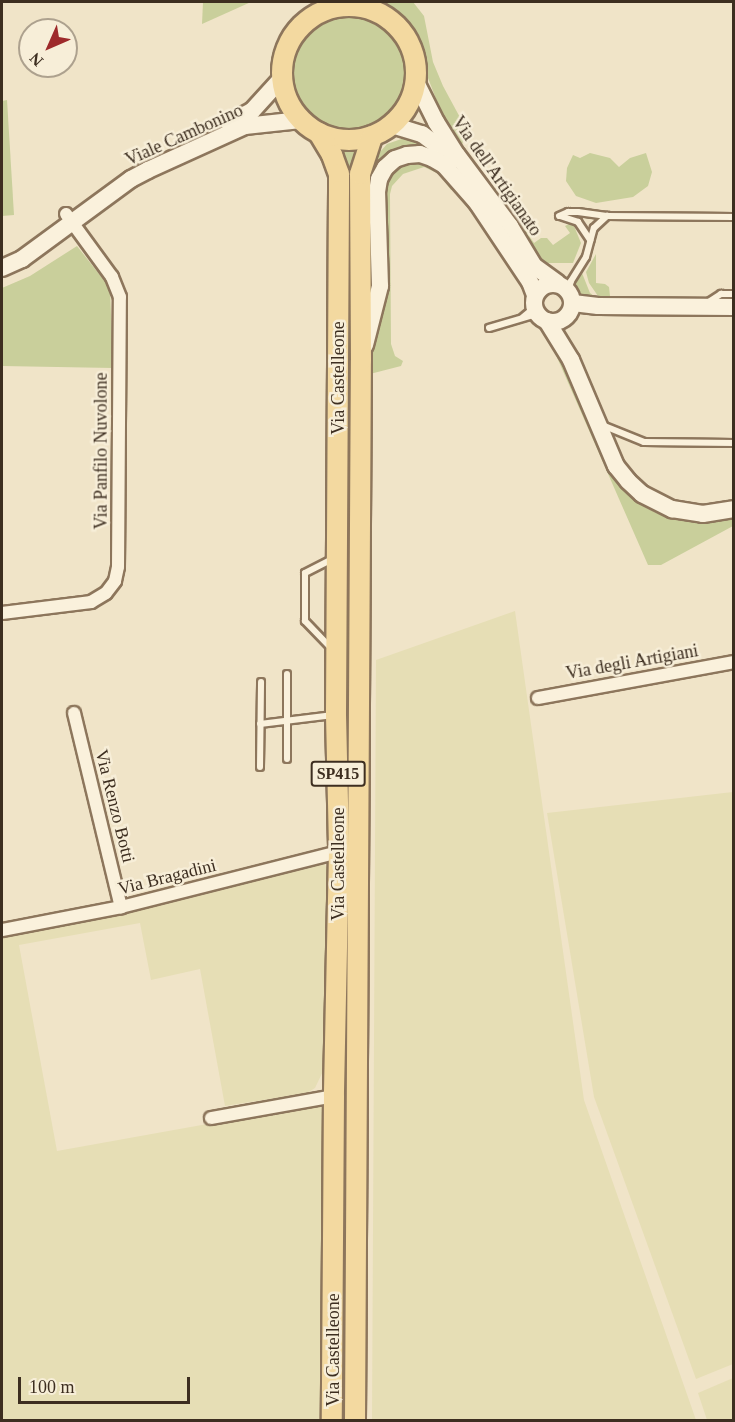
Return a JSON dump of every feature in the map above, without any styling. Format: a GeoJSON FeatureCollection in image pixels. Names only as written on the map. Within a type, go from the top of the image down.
{"type":"FeatureCollection","features":[{"type":"Feature","properties":{"kind":"main road","name":"SP415"},"geometry":{"type":"LineString","coordinates":[[368,5],[396,25],[408,41],[415,61],[416,82],[410,101],[392,125],[372,136],[351,140],[319,133],[301,120],[292,108],[282,78],[283,61],[289,44],[298,29],[323,7],[368,5]]}},
{"type":"Feature","properties":{"kind":"main road","name":"Via Castelleone"},"geometry":{"type":"LineString","coordinates":[[319,133],[332,155],[339,174],[336,715],[339,852],[334,1096],[332,1420]]}},
{"type":"Feature","properties":{"kind":"main road","name":"Via Castelleone"},"geometry":{"type":"LineString","coordinates":[[355,1420],[360,174],[372,136]]}},
{"type":"Feature","properties":{"kind":"street","name":"Viale Cambonino"},"geometry":{"type":"LineString","coordinates":[[2,268],[22,259],[141,160],[238,120],[252,111],[282,78]]}},
{"type":"Feature","properties":{"kind":"street","name":"Via dell'Artigianato"},"geometry":{"type":"LineString","coordinates":[[416,82],[456,155],[510,226],[534,266],[567,301]]}},
{"type":"Feature","properties":{"kind":"street","name":"Viale Cambonino"},"geometry":{"type":"LineString","coordinates":[[2,257],[17,251],[131,179],[245,126],[301,120]]}},
{"type":"Feature","properties":{"kind":"street"},"geometry":{"type":"LineString","coordinates":[[392,125],[422,134],[438,146],[530,282],[538,310],[571,360],[616,466],[642,494],[657,503],[685,512],[703,514],[734,510]]}},
{"type":"Feature","properties":{"kind":"street"},"geometry":{"type":"LineString","coordinates":[[361,360],[380,286],[377,192],[379,179],[385,168],[395,159],[407,155],[420,154],[432,158],[444,165],[480,206]]}},
{"type":"Feature","properties":{"kind":"street","name":"Via Panfilo Nuvolone"},"geometry":{"type":"LineString","coordinates":[[2,613],[92,602],[106,593],[115,581],[118,567],[120,297],[112,277],[69,218]]}},
{"type":"Feature","properties":{"kind":"street"},"geometry":{"type":"LineString","coordinates":[[538,310],[544,285],[567,301],[598,306],[734,307]]}},
{"type":"Feature","properties":{"kind":"street"},"geometry":{"type":"LineString","coordinates":[[538,310],[567,301]]}},
{"type":"Feature","properties":{"kind":"street"},"geometry":{"type":"LineString","coordinates":[[567,301],[571,360]]}},
{"type":"Feature","properties":{"kind":"street","name":"Via degli Artigiani"},"geometry":{"type":"LineString","coordinates":[[538,698],[734,662]]}},
{"type":"Feature","properties":{"kind":"street","name":"Via Renzo Botti"},"geometry":{"type":"LineString","coordinates":[[74,713],[121,907]]}},
{"type":"Feature","properties":{"kind":"street","name":"Via Bragadini"},"geometry":{"type":"LineString","coordinates":[[2,930],[121,907],[339,852]]}},
{"type":"Feature","properties":{"kind":"street"},"geometry":{"type":"LineString","coordinates":[[211,1118],[334,1096]]}},
{"type":"Feature","properties":{"kind":"lane"},"geometry":{"type":"LineString","coordinates":[[590,240],[578,222],[559,216],[568,212],[578,212],[607,216],[734,217]]}},
{"type":"Feature","properties":{"kind":"lane"},"geometry":{"type":"LineString","coordinates":[[567,301],[571,281],[586,257],[594,228],[607,216]]}},
{"type":"Feature","properties":{"kind":"lane"},"geometry":{"type":"LineString","coordinates":[[703,307],[717,295],[734,294]]}},
{"type":"Feature","properties":{"kind":"lane"},"geometry":{"type":"LineString","coordinates":[[489,328],[520,320],[538,310]]}},
{"type":"Feature","properties":{"kind":"lane"},"geometry":{"type":"LineString","coordinates":[[598,423],[645,441],[734,443]]}},
{"type":"Feature","properties":{"kind":"lane"},"geometry":{"type":"LineString","coordinates":[[337,654],[305,621],[305,573],[338,557]]}},
{"type":"Feature","properties":{"kind":"lane"},"geometry":{"type":"LineString","coordinates":[[286,759],[287,674]]}},
{"type":"Feature","properties":{"kind":"lane"},"geometry":{"type":"LineString","coordinates":[[260,767],[261,682]]}},
{"type":"Feature","properties":{"kind":"lane"},"geometry":{"type":"LineString","coordinates":[[260,724],[336,715]]}},
{"type":"Feature","properties":{"kind":"shaded area"},"geometry":{"type":"Polygon","coordinates":[[[515,611],[584,1100],[696,1420],[372,1420],[376,660],[515,611]]]}},
{"type":"Feature","properties":{"kind":"shaded area"},"geometry":{"type":"Polygon","coordinates":[[[733,792],[733,1364],[696,1379],[594,1097],[547,813],[733,792]]]}},
{"type":"Feature","properties":{"kind":"shaded area"},"geometry":{"type":"Polygon","coordinates":[[[322,862],[328,868],[326,1065],[315,1088],[307,1093],[225,1106],[200,969],[151,980],[140,923],[19,945],[57,1151],[319,1104],[327,1113],[324,1420],[2,1420],[2,936],[322,862]]]}},
{"type":"Feature","properties":{"kind":"shaded area"},"geometry":{"type":"Polygon","coordinates":[[[733,1378],[733,1420],[707,1420],[698,1393],[733,1378]]]}},
{"type":"Feature","properties":{"kind":"green space"},"geometry":{"type":"Polygon","coordinates":[[[203,2],[251,2],[202,24],[203,2]]]}},
{"type":"Feature","properties":{"kind":"green space"},"geometry":{"type":"Polygon","coordinates":[[[383,2],[413,2],[424,16],[433,62],[463,123],[471,129],[465,135],[462,145],[459,144],[443,117],[428,78],[423,50],[417,36],[410,26],[383,2]]]}},
{"type":"Feature","properties":{"kind":"green space"},"geometry":{"type":"Polygon","coordinates":[[[351,16],[373,20],[383,25],[399,41],[404,51],[408,73],[404,95],[399,105],[383,121],[373,126],[351,130],[329,126],[319,121],[303,105],[298,95],[294,73],[298,51],[303,41],[319,25],[329,20],[351,16]]]}},
{"type":"Feature","properties":{"kind":"green space"},"geometry":{"type":"Polygon","coordinates":[[[7,100],[14,215],[2,216],[2,101],[7,100]]]}},
{"type":"Feature","properties":{"kind":"green space"},"geometry":{"type":"Polygon","coordinates":[[[407,137],[435,149],[383,166],[370,294],[366,194],[373,160],[387,144],[407,137]]]}},
{"type":"Feature","properties":{"kind":"green space"},"geometry":{"type":"Polygon","coordinates":[[[358,151],[351,507],[346,507],[340,152],[358,151]]]}},
{"type":"Feature","properties":{"kind":"green space"},"geometry":{"type":"Polygon","coordinates":[[[590,153],[610,158],[619,167],[630,158],[646,153],[652,172],[648,186],[633,197],[596,203],[576,196],[566,181],[567,168],[573,155],[580,158],[590,153]]]}},
{"type":"Feature","properties":{"kind":"green space"},"geometry":{"type":"Polygon","coordinates":[[[414,161],[430,162],[456,187],[451,190],[439,174],[424,167],[403,174],[392,186],[390,194],[391,344],[395,356],[403,361],[401,366],[366,375],[386,182],[397,168],[414,161]]]}},
{"type":"Feature","properties":{"kind":"green space"},"geometry":{"type":"Polygon","coordinates":[[[519,221],[534,243],[541,238],[547,238],[553,245],[570,233],[565,226],[569,224],[574,226],[581,243],[573,263],[545,263],[516,223],[519,221]]]}},
{"type":"Feature","properties":{"kind":"green space"},"geometry":{"type":"Polygon","coordinates":[[[77,246],[110,288],[113,368],[2,366],[2,288],[30,276],[77,246]]]}},
{"type":"Feature","properties":{"kind":"green space"},"geometry":{"type":"Polygon","coordinates":[[[596,254],[596,283],[609,287],[610,296],[598,296],[589,283],[586,272],[596,254]]]}},
{"type":"Feature","properties":{"kind":"green space"},"geometry":{"type":"Polygon","coordinates":[[[582,273],[590,293],[597,298],[579,295],[575,284],[582,273]]]}},
{"type":"Feature","properties":{"kind":"green space"},"geometry":{"type":"Polygon","coordinates":[[[556,344],[612,473],[623,488],[654,512],[671,519],[706,523],[733,518],[733,526],[661,565],[648,565],[552,346],[556,344]]]}},
{"type":"Feature","properties":{"kind":"green space"},"geometry":{"type":"Polygon","coordinates":[[[341,1131],[347,1131],[347,1420],[341,1420],[341,1131]]]}}]}
